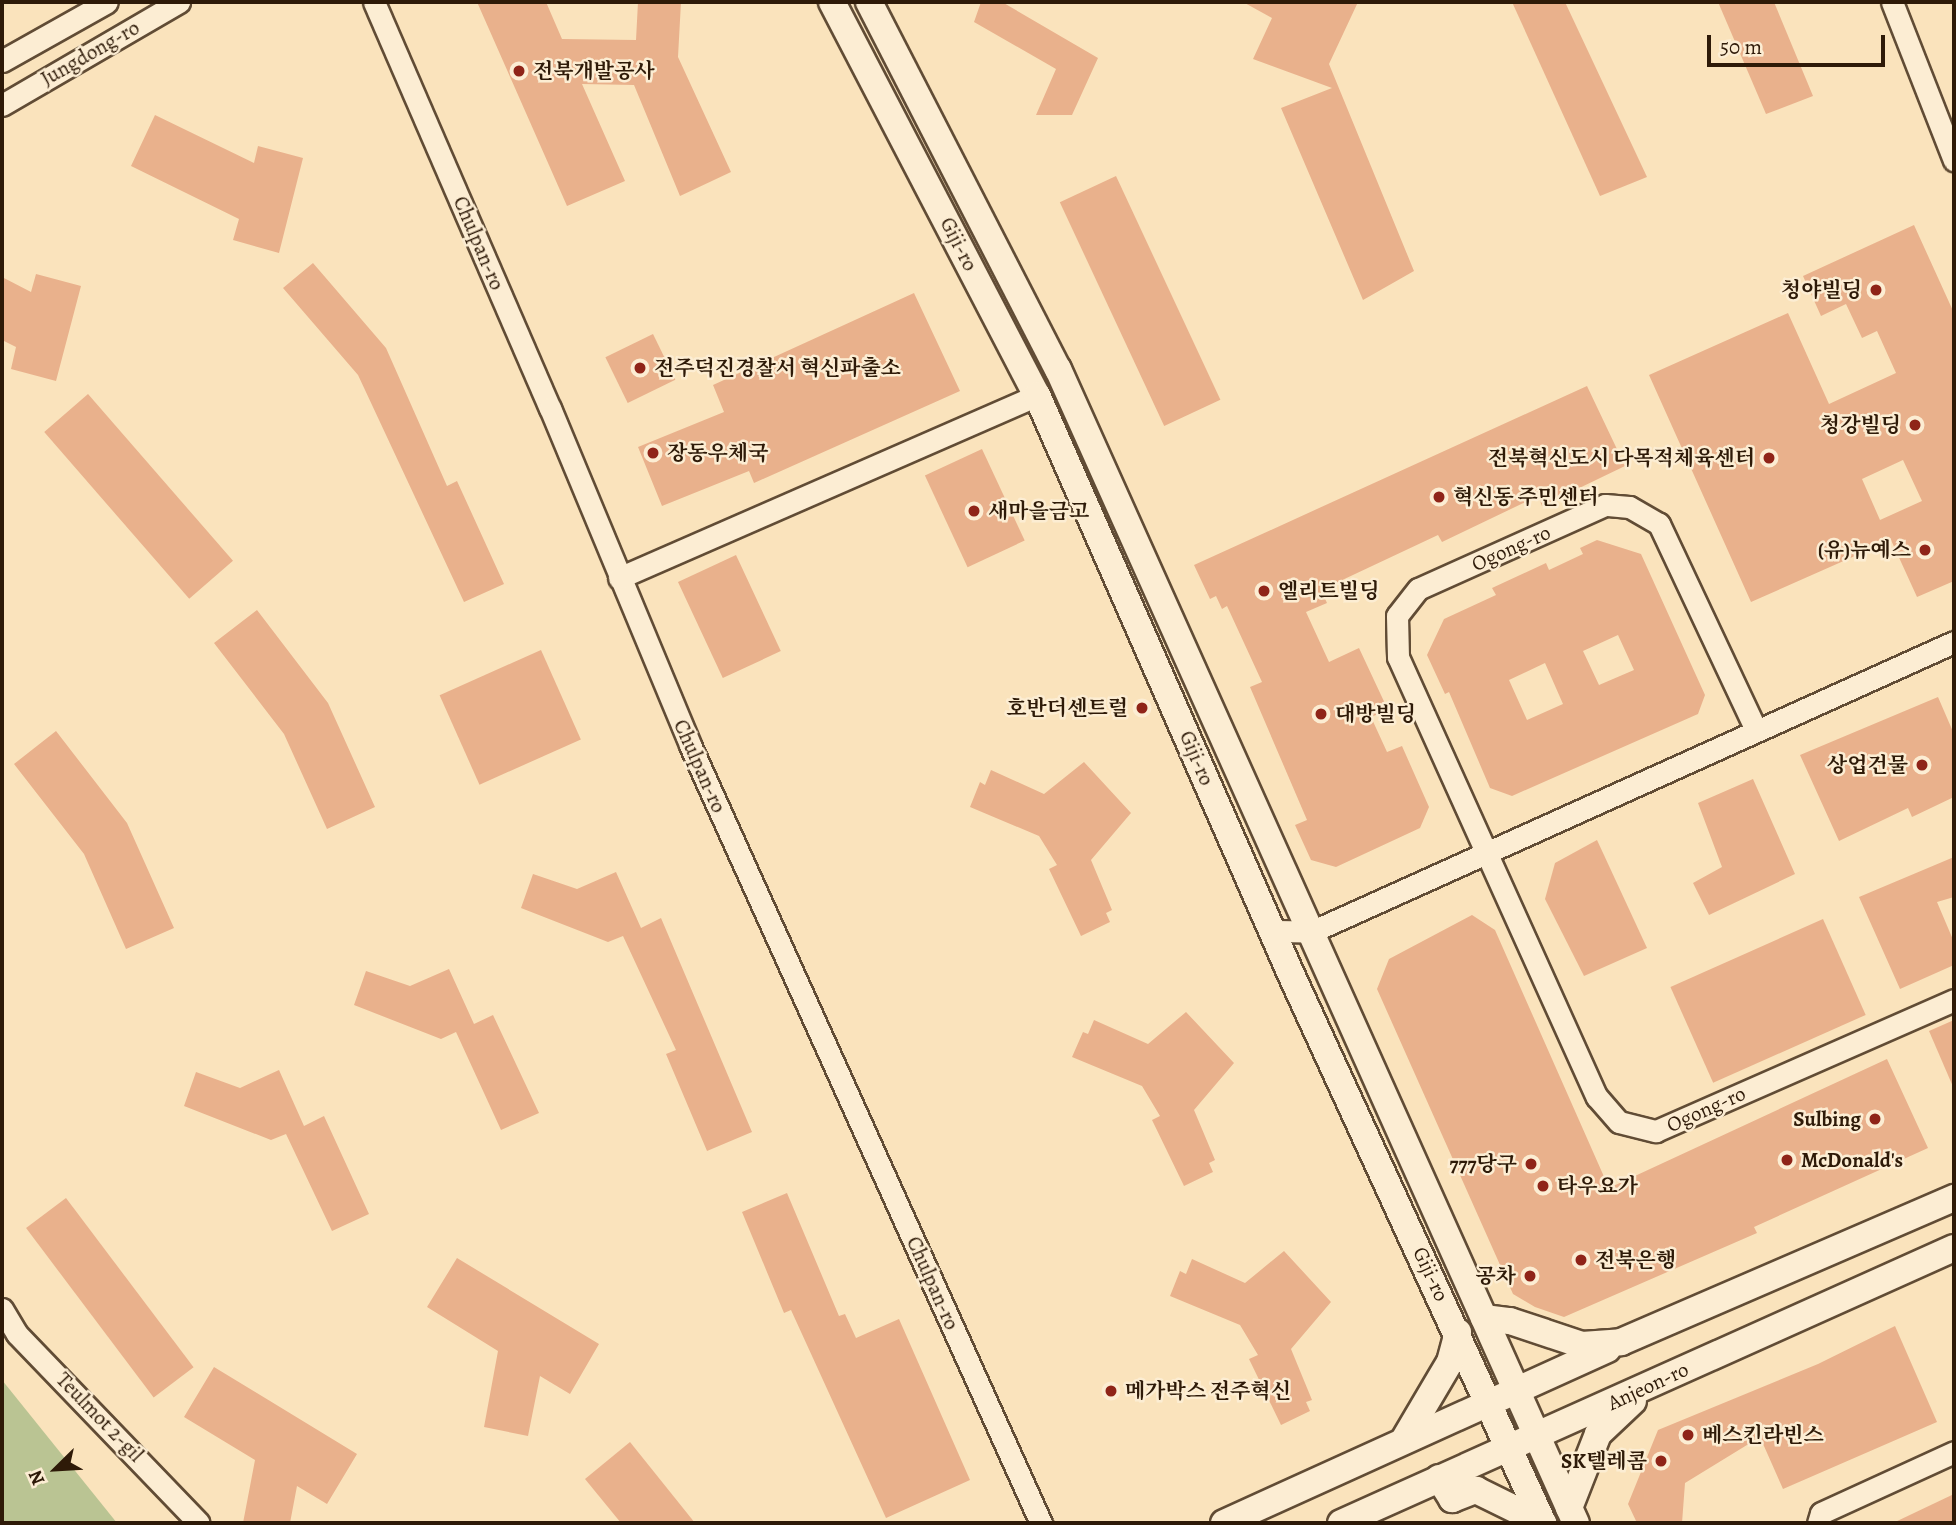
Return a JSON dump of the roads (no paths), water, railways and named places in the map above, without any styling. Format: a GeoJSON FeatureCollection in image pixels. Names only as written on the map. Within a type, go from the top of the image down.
{"type":"FeatureCollection","features":[{"type":"Feature","properties":{"kind":"street","name":"Jungdong-ro"},"geometry":{"type":"LineString","coordinates":[[2,61],[107,2]]}},
{"type":"Feature","properties":{"kind":"street","name":"Jungdong-ro"},"geometry":{"type":"LineString","coordinates":[[2,105],[178,2]]}},
{"type":"Feature","properties":{"kind":"street","name":"Chulpan-ro"},"geometry":{"type":"LineString","coordinates":[[373,2],[690,745],[1041,1523]]}},
{"type":"Feature","properties":{"kind":"street","name":"Giji-ro"},"geometry":{"type":"LineString","coordinates":[[832,2],[1037,395],[1272,931],[1458,1332],[1543,1523]]}},
{"type":"Feature","properties":{"kind":"street","name":"Giji-ro"},"geometry":{"type":"LineString","coordinates":[[869,2],[1058,369],[1573,1516]]}},
{"type":"Feature","properties":{"kind":"street"},"geometry":{"type":"LineString","coordinates":[[1892,2],[1954,160]]}},
{"type":"Feature","properties":{"kind":"street"},"geometry":{"type":"LineString","coordinates":[[620,578],[1037,395]]}},
{"type":"Feature","properties":{"kind":"street","name":"Ogong-ro"},"geometry":{"type":"LineString","coordinates":[[1756,730],[1659,524],[1629,507],[1605,505],[1418,589],[1397,617],[1398,657],[1597,1097],[1619,1122],[1644,1131],[1656,1131],[1954,1000]]}},
{"type":"Feature","properties":{"kind":"street"},"geometry":{"type":"LineString","coordinates":[[1272,931],[1311,932],[1954,642]]}},
{"type":"Feature","properties":{"kind":"street"},"geometry":{"type":"LineString","coordinates":[[1224,1523],[1517,1387],[1954,1198]]}},
{"type":"Feature","properties":{"kind":"street","name":"Anjeon-ro"},"geometry":{"type":"LineString","coordinates":[[1342,1523],[1954,1248]]}},
{"type":"Feature","properties":{"kind":"street","name":"Teulmot 2-gil"},"geometry":{"type":"LineString","coordinates":[[2,1309],[18,1334],[199,1523]]}},
{"type":"Feature","properties":{"kind":"street"},"geometry":{"type":"LineString","coordinates":[[1484,1318],[1510,1321],[1582,1345],[1621,1342]]}},
{"type":"Feature","properties":{"kind":"street"},"geometry":{"type":"LineString","coordinates":[[1405,1438],[1450,1362],[1458,1332]]}},
{"type":"Feature","properties":{"kind":"street"},"geometry":{"type":"LineString","coordinates":[[1573,1516],[1598,1434],[1650,1386]]}},
{"type":"Feature","properties":{"kind":"street"},"geometry":{"type":"LineString","coordinates":[[1818,1523],[1821,1513],[1954,1452]]}},
{"type":"Feature","properties":{"kind":"street"},"geometry":{"type":"LineString","coordinates":[[1439,1478],[1452,1499],[1476,1490],[1543,1523]]}},
{"type":"Feature","properties":{"kind":"place","name":"전북개발공사"},"geometry":{"type":"Point","coordinates":[519,71]}},
{"type":"Feature","properties":{"kind":"place","name":"청야빌딩"},"geometry":{"type":"Point","coordinates":[1876,290]}},
{"type":"Feature","properties":{"kind":"place","name":"전주덕진경찰서 혁신파출소"},"geometry":{"type":"Point","coordinates":[640,368]}},
{"type":"Feature","properties":{"kind":"place","name":"청강빌딩"},"geometry":{"type":"Point","coordinates":[1915,425]}},
{"type":"Feature","properties":{"kind":"place","name":"장동우체국"},"geometry":{"type":"Point","coordinates":[653,453]}},
{"type":"Feature","properties":{"kind":"place","name":"전북혁신도시 다목적체육센터"},"geometry":{"type":"Point","coordinates":[1769,458]}},
{"type":"Feature","properties":{"kind":"place","name":"혁신동 주민센터"},"geometry":{"type":"Point","coordinates":[1439,497]}},
{"type":"Feature","properties":{"kind":"place","name":"새마을금고"},"geometry":{"type":"Point","coordinates":[974,511]}},
{"type":"Feature","properties":{"kind":"place","name":"(유)뉴예스"},"geometry":{"type":"Point","coordinates":[1925,550]}},
{"type":"Feature","properties":{"kind":"place","name":"엘리트빌딩"},"geometry":{"type":"Point","coordinates":[1264,591]}},
{"type":"Feature","properties":{"kind":"place","name":"호반더센트럴"},"geometry":{"type":"Point","coordinates":[1142,708]}},
{"type":"Feature","properties":{"kind":"place","name":"대방빌딩"},"geometry":{"type":"Point","coordinates":[1321,714]}},
{"type":"Feature","properties":{"kind":"place","name":"상업건물"},"geometry":{"type":"Point","coordinates":[1922,765]}},
{"type":"Feature","properties":{"kind":"place","name":"Sulbing"},"geometry":{"type":"Point","coordinates":[1875,1119]}},
{"type":"Feature","properties":{"kind":"place","name":"McDonald's"},"geometry":{"type":"Point","coordinates":[1787,1160]}},
{"type":"Feature","properties":{"kind":"place","name":"777당구"},"geometry":{"type":"Point","coordinates":[1531,1164]}},
{"type":"Feature","properties":{"kind":"place","name":"타우요가"},"geometry":{"type":"Point","coordinates":[1543,1186]}},
{"type":"Feature","properties":{"kind":"place","name":"전북은행"},"geometry":{"type":"Point","coordinates":[1581,1260]}},
{"type":"Feature","properties":{"kind":"place","name":"공차"},"geometry":{"type":"Point","coordinates":[1530,1276]}},
{"type":"Feature","properties":{"kind":"place","name":"메가박스 전주혁신"},"geometry":{"type":"Point","coordinates":[1111,1391]}},
{"type":"Feature","properties":{"kind":"place","name":"베스킨라빈스"},"geometry":{"type":"Point","coordinates":[1688,1435]}},
{"type":"Feature","properties":{"kind":"place","name":"SK텔레콤"},"geometry":{"type":"Point","coordinates":[1661,1461]}}]}
